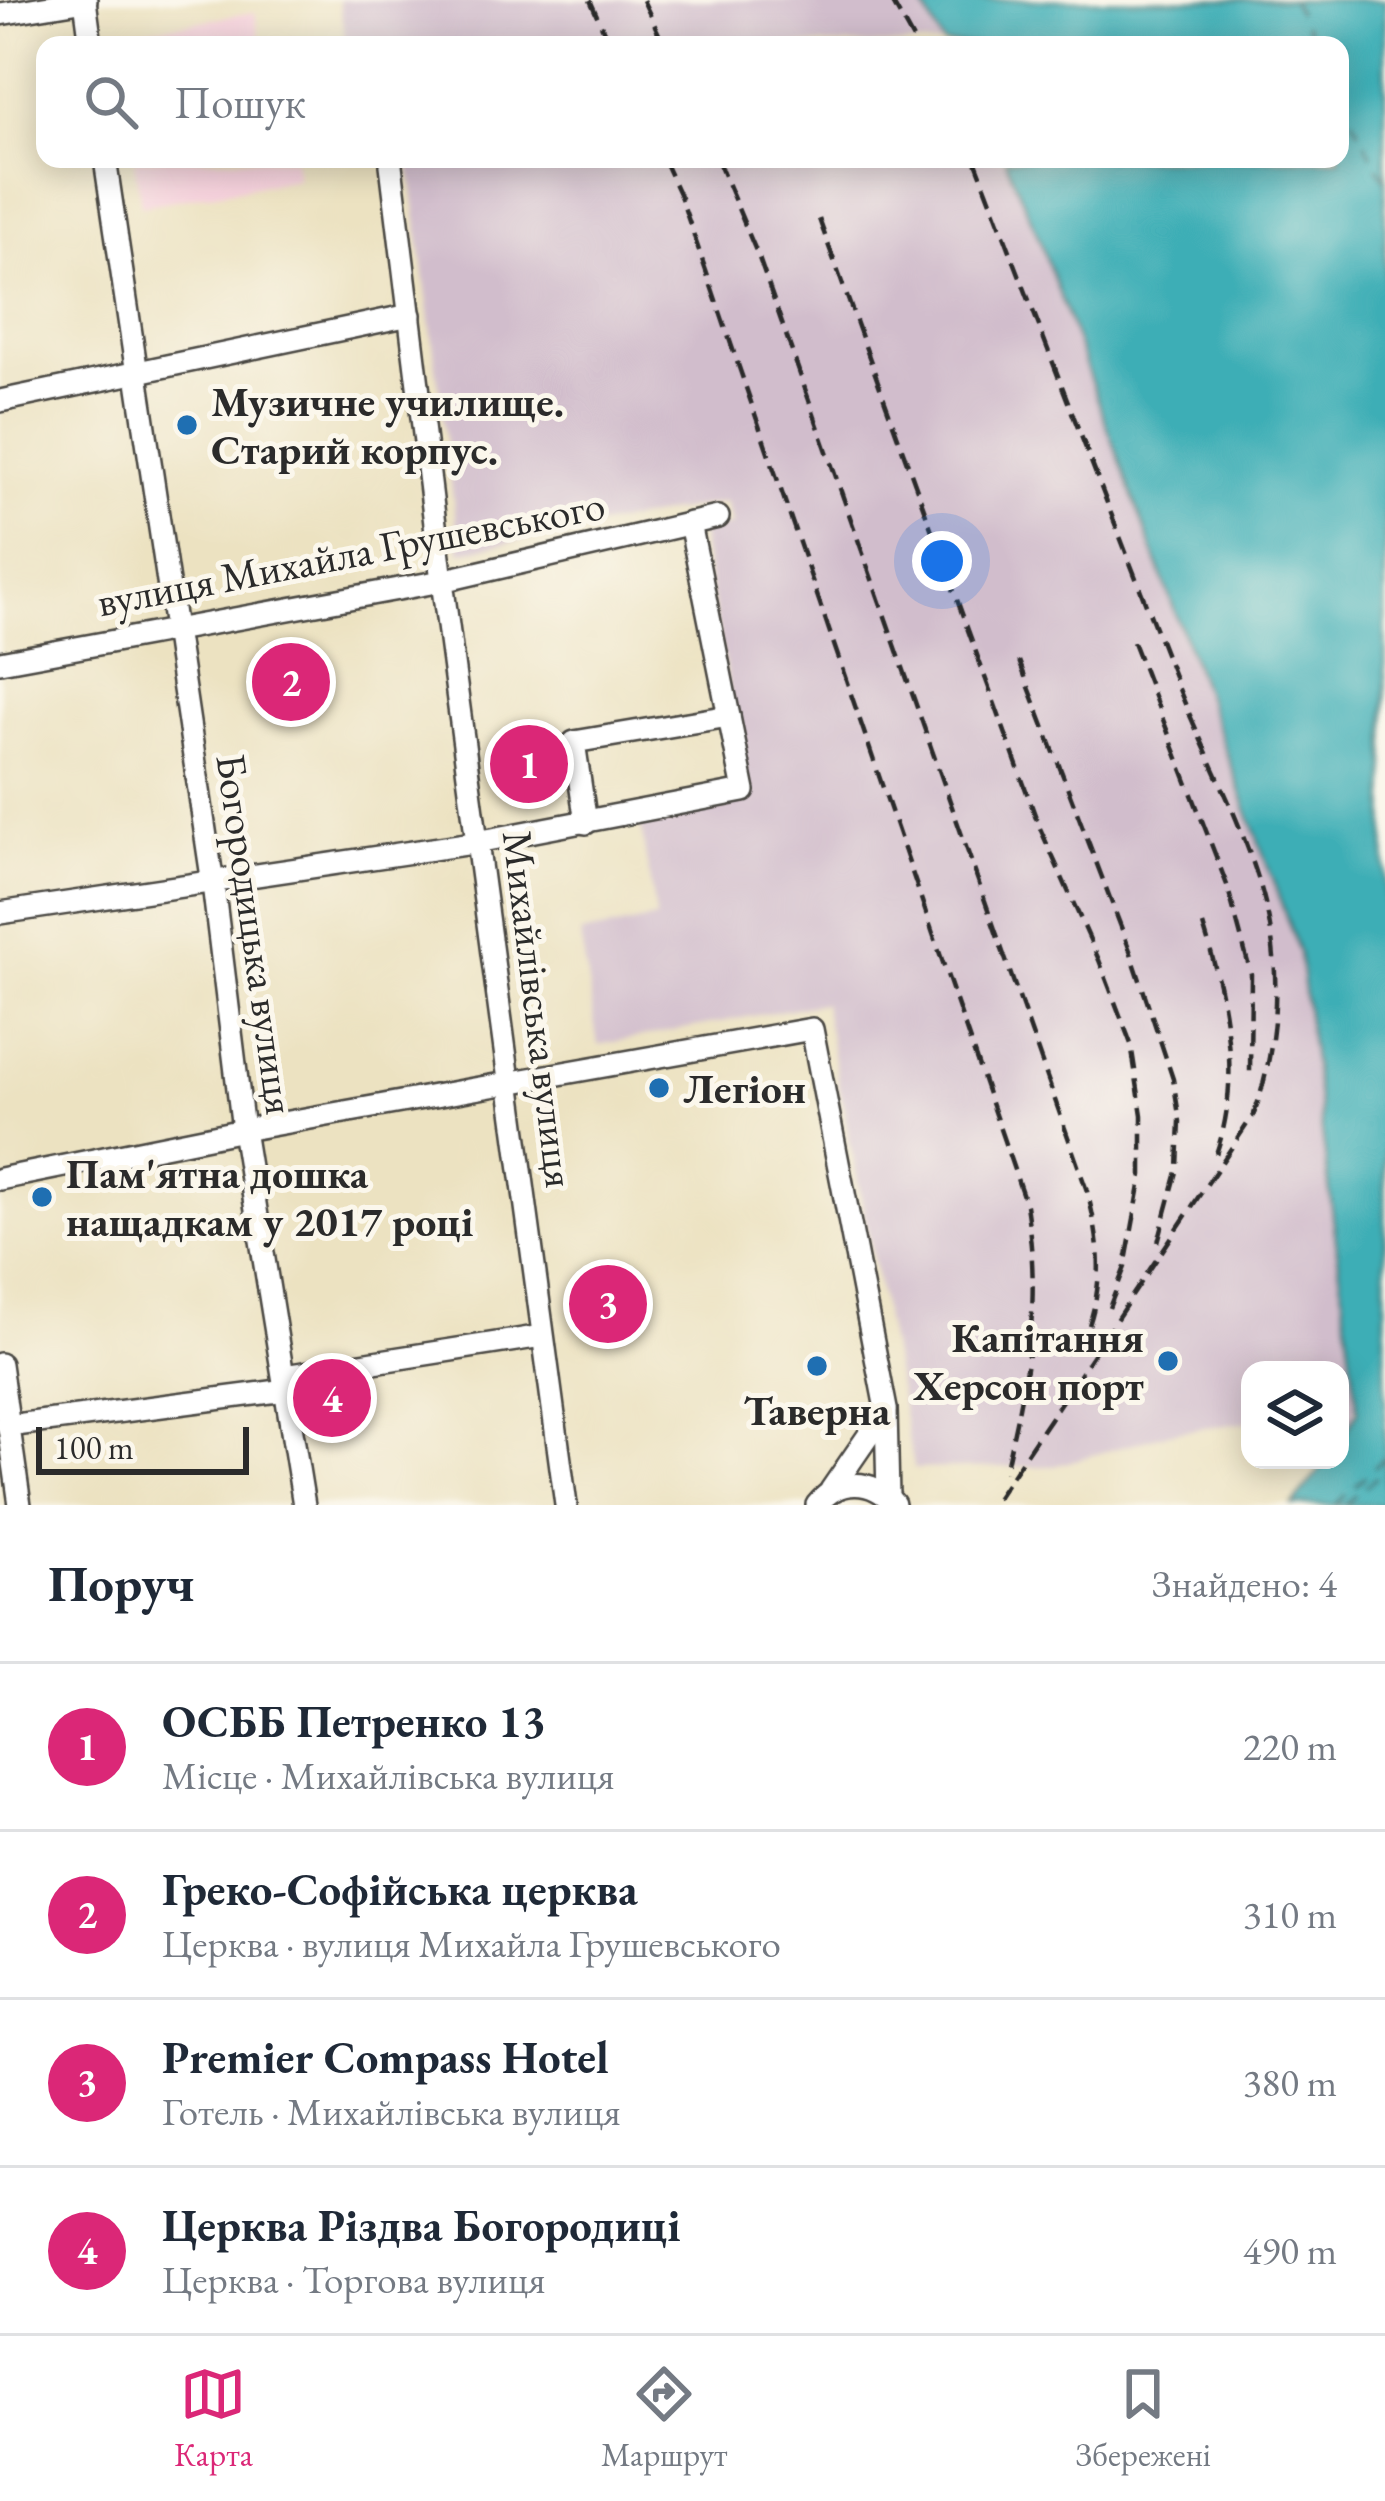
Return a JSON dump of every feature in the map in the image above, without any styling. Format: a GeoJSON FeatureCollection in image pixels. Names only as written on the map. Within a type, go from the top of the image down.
{"type":"FeatureCollection","features":[{"type":"Feature","properties":{"kind":"street"},"geometry":{"type":"LineString","coordinates":[[0,14],[85,0],[90,36]]}},
{"type":"Feature","properties":{"kind":"street","name":"Богородицька вулиця"},"geometry":{"type":"LineString","coordinates":[[106,168],[213,884],[243,1130],[304,1505]]}},
{"type":"Feature","properties":{"kind":"street","name":"Михайлівська вулиця"},"geometry":{"type":"LineString","coordinates":[[391,168],[566,1505]]}},
{"type":"Feature","properties":{"kind":"street"},"geometry":{"type":"LineString","coordinates":[[0,401],[410,315]]}},
{"type":"Feature","properties":{"kind":"street","name":"вулиця Михайла Грушевського"},"geometry":{"type":"LineString","coordinates":[[0,662],[442,581],[718,517]]}},
{"type":"Feature","properties":{"kind":"street"},"geometry":{"type":"LineString","coordinates":[[0,913],[478,842],[744,791],[690,523]]}},
{"type":"Feature","properties":{"kind":"street"},"geometry":{"type":"LineString","coordinates":[[586,823],[574,742],[729,716]]}},
{"type":"Feature","properties":{"kind":"street"},"geometry":{"type":"LineString","coordinates":[[0,1179],[243,1130],[812,1029],[886,1409],[891,1501]]}},
{"type":"Feature","properties":{"kind":"street"},"geometry":{"type":"LineString","coordinates":[[8,1426],[285,1383],[542,1336]]}},
{"type":"Feature","properties":{"kind":"street"},"geometry":{"type":"LineString","coordinates":[[0,1364],[20,1505]]}},
{"type":"Feature","properties":{"kind":"street"},"geometry":{"type":"LineString","coordinates":[[824,1498],[886,1409]]}},
{"type":"Feature","properties":{"kind":"street"},"geometry":{"type":"LineString","coordinates":[[824,1498],[861,1484],[891,1501]]}},
{"type":"Feature","properties":{"kind":"shaded area"},"geometry":{"type":"Polygon","coordinates":[[[339,0],[920,0],[939,36],[345,36],[339,0]]]}},
{"type":"Feature","properties":{"kind":"shaded area"},"geometry":{"type":"Polygon","coordinates":[[[255,12],[259,36],[117,36],[255,12]]]}},
{"type":"Feature","properties":{"kind":"shaded area"},"geometry":{"type":"Polygon","coordinates":[[[135,168],[295,168],[297,179],[141,206],[135,168]]]}},
{"type":"Feature","properties":{"kind":"shaded area"},"geometry":{"type":"Polygon","coordinates":[[[410,168],[1009,168],[1037,233],[1299,952],[1357,1398],[1349,1429],[1349,1361],[1241,1361],[1241,1423],[1173,1432],[1055,1466],[914,1469],[823,1003],[598,1045],[580,934],[656,919],[639,816],[749,796],[700,532],[732,525],[725,502],[460,552],[410,168]]]}},
{"type":"Feature","properties":{"kind":"water"},"geometry":{"type":"Polygon","coordinates":[[[920,0],[1385,0],[1385,1505],[1292,1505],[1321,1469],[1349,1469],[1349,1427],[1358,1411],[1299,952],[1037,233],[1009,168],[1349,168],[1349,36],[939,36],[920,0]]]}},
{"type":"Feature","properties":{"kind":"ferry route"},"geometry":{"type":"LineString","coordinates":[[1291,0],[1310,36]]}},
{"type":"Feature","properties":{"kind":"ferry route"},"geometry":{"type":"LineString","coordinates":[[1349,111],[1385,181]]}},
{"type":"Feature","properties":{"kind":"ferry route"},"geometry":{"type":"LineString","coordinates":[[1335,1505],[1385,1457]]}},
{"type":"Feature","properties":{"kind":"ferry route"},"geometry":{"type":"LineString","coordinates":[[1345,1505],[1385,1469]]}},
{"type":"Feature","properties":{"kind":"railway"},"geometry":{"type":"LineString","coordinates":[[590,0],[606,36]]}},
{"type":"Feature","properties":{"kind":"railway"},"geometry":{"type":"LineString","coordinates":[[643,0],[660,36]]}},
{"type":"Feature","properties":{"kind":"railway"},"geometry":{"type":"LineString","coordinates":[[891,0],[911,36]]}},
{"type":"Feature","properties":{"kind":"railway"},"geometry":{"type":"LineString","coordinates":[[667,168],[1026,1205],[1033,1276],[1030,1340],[1005,1472]]}},
{"type":"Feature","properties":{"kind":"railway"},"geometry":{"type":"LineString","coordinates":[[721,168],[759,258],[1087,1191],[1099,1274],[1093,1312],[1078,1355]]}},
{"type":"Feature","properties":{"kind":"railway"},"geometry":{"type":"LineString","coordinates":[[978,168],[1175,679],[1248,849],[1266,907],[1275,985],[1268,1064],[1254,1114],[992,1505]]}},
{"type":"Feature","properties":{"kind":"railway"},"geometry":{"type":"LineString","coordinates":[[819,219],[1039,826],[1131,1044],[1142,1115],[1142,1175],[1125,1267],[1109,1308]]}},
{"type":"Feature","properties":{"kind":"railway"},"geometry":{"type":"LineString","coordinates":[[1133,642],[1227,885],[1251,974],[1250,1072]]}},
{"type":"Feature","properties":{"kind":"railway"},"geometry":{"type":"LineString","coordinates":[[1019,661],[1131,953],[1173,1079],[1180,1121],[1178,1168],[1158,1242]]}},
{"type":"Feature","properties":{"kind":"railway"},"geometry":{"type":"LineString","coordinates":[[1203,925],[1228,1039],[1228,1097],[1216,1154]]}},
{"type":"Feature","properties":{"kind":"place","name":"Музичне училище. Старий корпус."},"geometry":{"type":"Point","coordinates":[187,425]}},
{"type":"Feature","properties":{"kind":"place","name":"Греко-Софійська церква"},"geometry":{"type":"Point","coordinates":[291,682]}},
{"type":"Feature","properties":{"kind":"place","name":"ОСББ Петренко 13"},"geometry":{"type":"Point","coordinates":[529,764]}},
{"type":"Feature","properties":{"kind":"place","name":"Легіон"},"geometry":{"type":"Point","coordinates":[659,1088]}},
{"type":"Feature","properties":{"kind":"place","name":"Пам'ятна дошка нащадкам у 2017 році"},"geometry":{"type":"Point","coordinates":[42,1197]}},
{"type":"Feature","properties":{"kind":"place","name":"Premier Compass Hotel"},"geometry":{"type":"Point","coordinates":[608,1304]}},
{"type":"Feature","properties":{"kind":"place","name":"Капітання Херсон порт"},"geometry":{"type":"Point","coordinates":[1168,1361]}},
{"type":"Feature","properties":{"kind":"place","name":"Таверна"},"geometry":{"type":"Point","coordinates":[817,1366]}},
{"type":"Feature","properties":{"kind":"place","name":"Церква Різдва Богородиці"},"geometry":{"type":"Point","coordinates":[332,1398]}}]}
